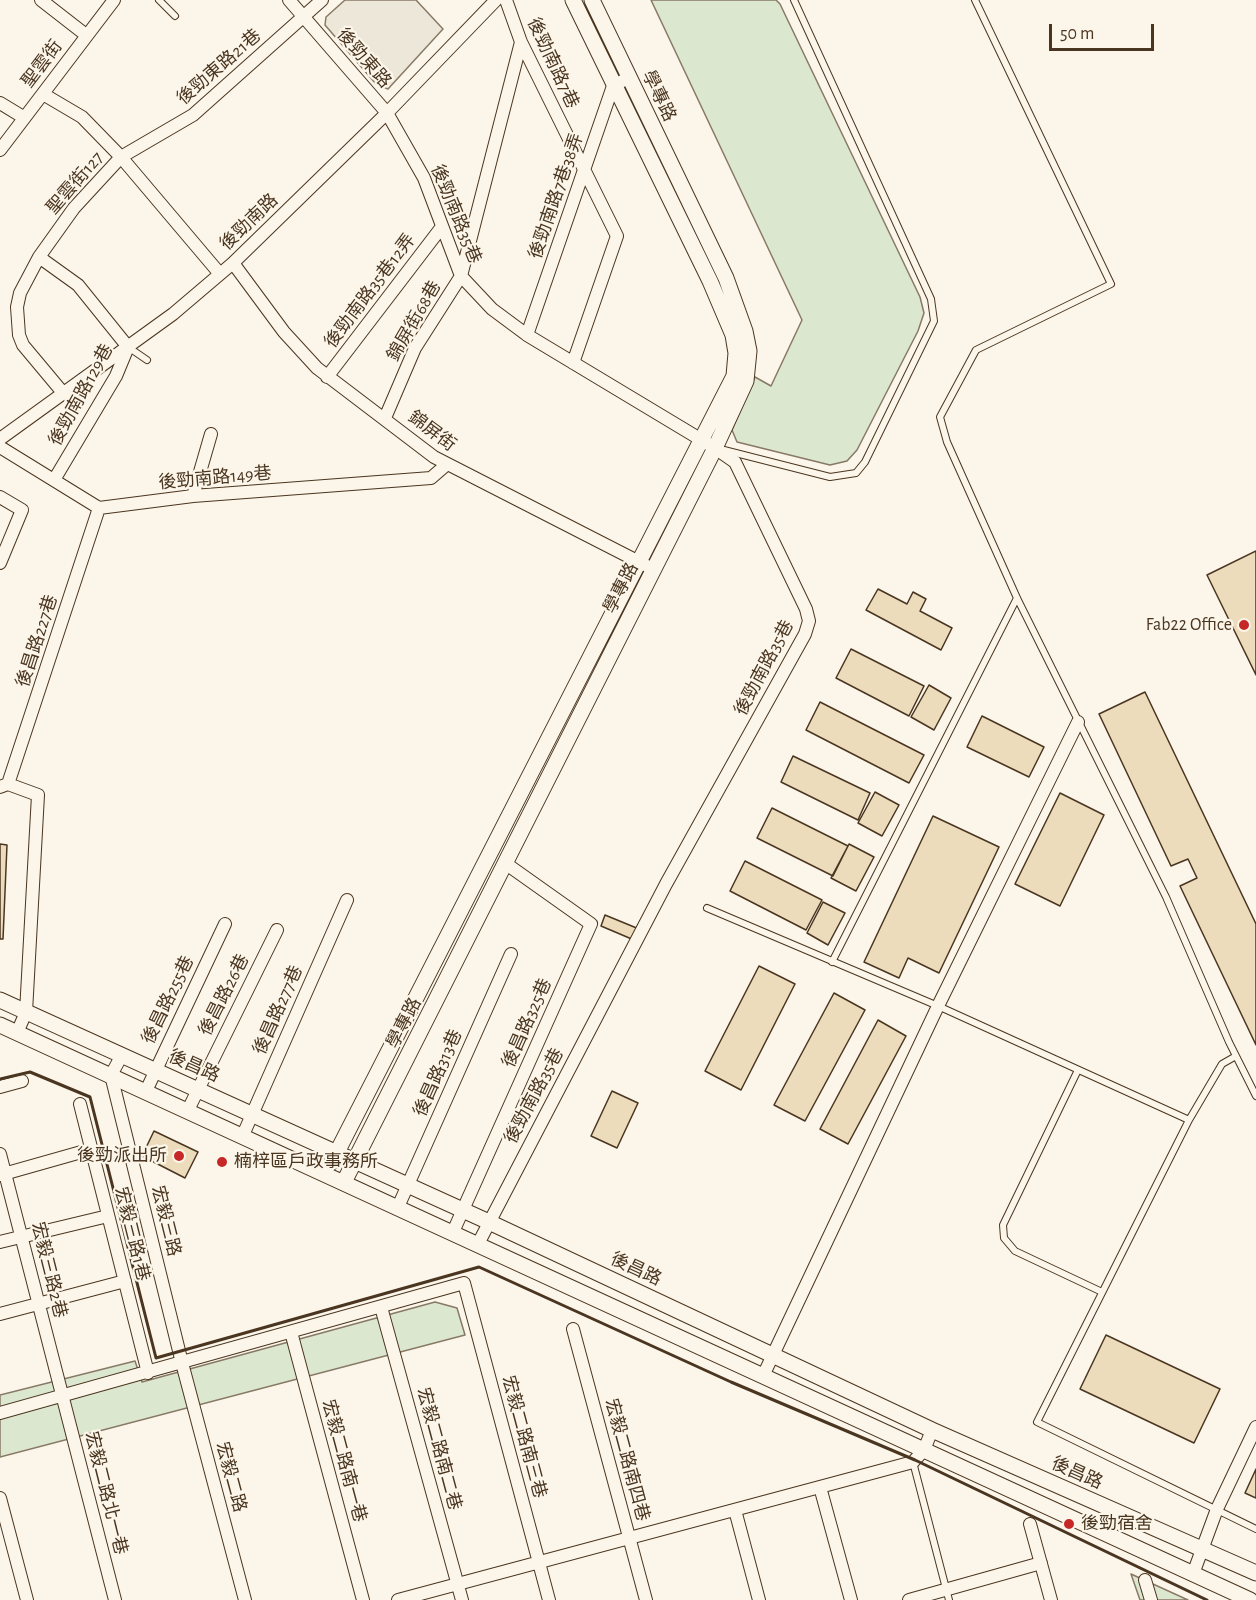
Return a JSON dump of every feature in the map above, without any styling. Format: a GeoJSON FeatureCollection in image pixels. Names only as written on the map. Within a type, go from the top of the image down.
{"type":"FeatureCollection","features":[{"type":"Feature","properties":{"kind":"street"},"geometry":{"type":"LineString","coordinates":[[41,0],[86,35]]}},
{"type":"Feature","properties":{"kind":"street","name":"聖雲街"},"geometry":{"type":"LineString","coordinates":[[0,150],[114,0]]}},
{"type":"Feature","properties":{"kind":"street","name":"後勁東路"},"geometry":{"type":"LineString","coordinates":[[289,0],[387,112]]}},
{"type":"Feature","properties":{"kind":"street","name":"後勁東路21巷"},"geometry":{"type":"LineString","coordinates":[[122,157],[193,115],[322,0]]}},
{"type":"Feature","properties":{"kind":"street","name":"後勁南路"},"geometry":{"type":"LineString","coordinates":[[0,439],[173,314],[233,263],[387,112],[495,0]]}},
{"type":"Feature","properties":{"kind":"street","name":"後勁南路7巷"},"geometry":{"type":"LineString","coordinates":[[506,0],[521,42],[617,236],[573,363]]}},
{"type":"Feature","properties":{"kind":"street","name":"學專路"},"geometry":{"type":"LineString","coordinates":[[573,0],[695,250],[733,335],[736,353],[734,376],[709,444]]}},
{"type":"Feature","properties":{"kind":"street","name":"學專路"},"geometry":{"type":"LineString","coordinates":[[326,1173],[709,444],[746,381],[749,351],[745,331],[726,278],[592,0]]}},
{"type":"Feature","properties":{"kind":"street","name":"錦屏街68巷"},"geometry":{"type":"LineString","coordinates":[[385,418],[415,348],[461,276],[521,42]]}},
{"type":"Feature","properties":{"kind":"street"},"geometry":{"type":"LineString","coordinates":[[613,86],[628,78]]}},
{"type":"Feature","properties":{"kind":"street","name":"後勁南路7巷38弄"},"geometry":{"type":"LineString","coordinates":[[526,334],[613,86]]}},
{"type":"Feature","properties":{"kind":"street","name":"聖雲街127"},"geometry":{"type":"LineString","coordinates":[[43,94],[82,117],[122,157],[74,208],[39,256],[20,292],[17,307],[19,335],[23,345],[64,394]]}},
{"type":"Feature","properties":{"kind":"street"},"geometry":{"type":"LineString","coordinates":[[0,103],[23,117]]}},
{"type":"Feature","properties":{"kind":"street","name":"後勁南路35巷"},"geometry":{"type":"LineString","coordinates":[[387,112],[424,178],[461,276],[492,309],[526,334],[735,462],[806,609],[809,621],[799,644],[666,884],[478,1244]]}},
{"type":"Feature","properties":{"kind":"street"},"geometry":{"type":"LineString","coordinates":[[122,157],[220,274]]}},
{"type":"Feature","properties":{"kind":"street","name":"後勁南路35巷12弄"},"geometry":{"type":"LineString","coordinates":[[327,376],[441,228]]}},
{"type":"Feature","properties":{"kind":"street"},"geometry":{"type":"LineString","coordinates":[[39,256],[78,285],[128,347]]}},
{"type":"Feature","properties":{"kind":"street","name":"錦屏街"},"geometry":{"type":"LineString","coordinates":[[233,263],[284,332],[316,368],[446,465],[647,565]]}},
{"type":"Feature","properties":{"kind":"street","name":"後勁南路129巷"},"geometry":{"type":"LineString","coordinates":[[54,480],[116,376],[128,347]]}},
{"type":"Feature","properties":{"kind":"street"},"geometry":{"type":"LineString","coordinates":[[192,496],[211,434]]}},
{"type":"Feature","properties":{"kind":"street"},"geometry":{"type":"LineString","coordinates":[[0,447],[99,508]]}},
{"type":"Feature","properties":{"kind":"street","name":"後勁南路149巷"},"geometry":{"type":"LineString","coordinates":[[99,508],[192,496],[431,478],[446,465]]}},
{"type":"Feature","properties":{"kind":"street"},"geometry":{"type":"LineString","coordinates":[[0,497],[22,510],[0,563]]}},
{"type":"Feature","properties":{"kind":"street","name":"後昌路227巷"},"geometry":{"type":"LineString","coordinates":[[17,1033],[26,1012],[38,795],[4,786],[99,508]]}},
{"type":"Feature","properties":{"kind":"street","name":"學專路"},"geometry":{"type":"LineString","coordinates":[[344,1182],[505,863],[647,565]]}},
{"type":"Feature","properties":{"kind":"street"},"geometry":{"type":"LineString","coordinates":[[763,1376],[938,1006],[1078,722]]}},
{"type":"Feature","properties":{"kind":"street","name":"後昌路325巷"},"geometry":{"type":"LineString","coordinates":[[453,1232],[591,924],[505,863]]}},
{"type":"Feature","properties":{"kind":"street","name":"後昌路277巷"},"geometry":{"type":"LineString","coordinates":[[243,1135],[347,900]]}},
{"type":"Feature","properties":{"kind":"street","name":"後昌路255巷"},"geometry":{"type":"LineString","coordinates":[[146,1091],[225,924]]}},
{"type":"Feature","properties":{"kind":"street","name":"後昌路26巷"},"geometry":{"type":"LineString","coordinates":[[188,1110],[277,930]]}},
{"type":"Feature","properties":{"kind":"street","name":"後昌路313巷"},"geometry":{"type":"LineString","coordinates":[[398,1207],[511,954]]}},
{"type":"Feature","properties":{"kind":"street","name":"後昌路"},"geometry":{"type":"LineString","coordinates":[[0,1000],[489,1222],[932,1430],[1256,1573]]}},
{"type":"Feature","properties":{"kind":"street"},"geometry":{"type":"LineString","coordinates":[[0,1025],[1250,1600]]}},
{"type":"Feature","properties":{"kind":"street"},"geometry":{"type":"LineString","coordinates":[[111,1075],[122,1055]]}},
{"type":"Feature","properties":{"kind":"street","name":"宏毅三路"},"geometry":{"type":"LineString","coordinates":[[111,1075],[182,1363]]}},
{"type":"Feature","properties":{"kind":"street"},"geometry":{"type":"LineString","coordinates":[[0,1087],[22,1081]]}},
{"type":"Feature","properties":{"kind":"street","name":"宏毅三路1巷"},"geometry":{"type":"LineString","coordinates":[[80,1104],[148,1372]]}},
{"type":"Feature","properties":{"kind":"street"},"geometry":{"type":"LineString","coordinates":[[3,1174],[92,1149]]}},
{"type":"Feature","properties":{"kind":"street","name":"宏毅三路2巷"},"geometry":{"type":"LineString","coordinates":[[0,1154],[3,1174],[62,1396]]}},
{"type":"Feature","properties":{"kind":"street"},"geometry":{"type":"LineString","coordinates":[[0,1242],[108,1216]]}},
{"type":"Feature","properties":{"kind":"street"},"geometry":{"type":"LineString","coordinates":[[0,1314],[125,1281]]}},
{"type":"Feature","properties":{"kind":"street","name":"宏毅二路南三巷"},"geometry":{"type":"LineString","coordinates":[[381,1307],[464,1283],[549,1600]]}},
{"type":"Feature","properties":{"kind":"street"},"geometry":{"type":"LineString","coordinates":[[0,1413],[381,1307]]}},
{"type":"Feature","properties":{"kind":"street","name":"宏毅二路南二巷"},"geometry":{"type":"LineString","coordinates":[[381,1307],[462,1600]]}},
{"type":"Feature","properties":{"kind":"street","name":"宏毅二路南四巷"},"geometry":{"type":"LineString","coordinates":[[573,1329],[646,1600]]}},
{"type":"Feature","properties":{"kind":"street","name":"宏毅二路南一巷"},"geometry":{"type":"LineString","coordinates":[[291,1332],[363,1600]]}},
{"type":"Feature","properties":{"kind":"street","name":"宏毅二路"},"geometry":{"type":"LineString","coordinates":[[182,1363],[245,1600]]}},
{"type":"Feature","properties":{"kind":"street","name":"宏毅二路北一巷"},"geometry":{"type":"LineString","coordinates":[[62,1396],[115,1600]]}},
{"type":"Feature","properties":{"kind":"street"},"geometry":{"type":"LineString","coordinates":[[1193,1574],[1217,1509],[1256,1427]]}},
{"type":"Feature","properties":{"kind":"street"},"geometry":{"type":"LineString","coordinates":[[398,1600],[913,1462],[924,1450],[932,1430]]}},
{"type":"Feature","properties":{"kind":"street"},"geometry":{"type":"LineString","coordinates":[[820,1487],[851,1600]]}},
{"type":"Feature","properties":{"kind":"street"},"geometry":{"type":"LineString","coordinates":[[0,1498],[27,1600]]}},
{"type":"Feature","properties":{"kind":"street"},"geometry":{"type":"LineString","coordinates":[[735,1510],[759,1600]]}},
{"type":"Feature","properties":{"kind":"street"},"geometry":{"type":"LineString","coordinates":[[1030,1524],[1051,1600]]}},
{"type":"Feature","properties":{"kind":"street"},"geometry":{"type":"LineString","coordinates":[[909,1600],[947,1595],[1041,1563]]}},
{"type":"Feature","properties":{"kind":"street"},"geometry":{"type":"LineString","coordinates":[[1145,1580],[1151,1600]]}},
{"type":"Feature","properties":{"kind":"lane"},"geometry":{"type":"LineString","coordinates":[[159,0],[175,16]]}},
{"type":"Feature","properties":{"kind":"lane"},"geometry":{"type":"LineString","coordinates":[[709,444],[830,477],[856,473],[865,462],[934,321],[930,299],[794,0]]}},
{"type":"Feature","properties":{"kind":"lane"},"geometry":{"type":"LineString","coordinates":[[975,0],[1111,284],[976,350],[940,417],[946,442],[1017,598],[1166,897],[1236,1056],[1256,1095]]}},
{"type":"Feature","properties":{"kind":"lane","name":"後勁南路129巷"},"geometry":{"type":"LineString","coordinates":[[128,347],[147,360]]}},
{"type":"Feature","properties":{"kind":"lane"},"geometry":{"type":"LineString","coordinates":[[832,962],[1017,598]]}},
{"type":"Feature","properties":{"kind":"lane"},"geometry":{"type":"LineString","coordinates":[[707,908],[938,1006],[1189,1120]]}},
{"type":"Feature","properties":{"kind":"lane"},"geometry":{"type":"LineString","coordinates":[[1236,1056],[1222,1064],[1189,1120],[1037,1422],[1256,1529]]}},
{"type":"Feature","properties":{"kind":"lane"},"geometry":{"type":"LineString","coordinates":[[1078,1070],[1003,1225],[1004,1238],[1015,1251],[1102,1292]]}},
{"type":"Feature","properties":{"kind":"lane"},"geometry":{"type":"LineString","coordinates":[[913,1462],[947,1595]]}},
{"type":"Feature","properties":{"kind":"green space"},"geometry":{"type":"Polygon","coordinates":[[[651,0],[776,0],[780,4],[920,297],[924,313],[918,331],[857,450],[847,461],[830,465],[737,442],[732,430],[755,377],[771,386],[802,320],[651,0]]]}},
{"type":"Feature","properties":{"kind":"green space"},"geometry":{"type":"Polygon","coordinates":[[[435,1302],[457,1308],[465,1335],[0,1457],[0,1395],[135,1361],[142,1382],[435,1302]]]}},
{"type":"Feature","properties":{"kind":"green space"},"geometry":{"type":"Polygon","coordinates":[[[1131,1574],[1188,1600],[1140,1600],[1131,1574]]]}},
{"type":"Feature","properties":{"kind":"shaded area"},"geometry":{"type":"Polygon","coordinates":[[[345,0],[416,0],[443,29],[388,89],[376,84],[325,25],[326,17],[345,0]]]}},
{"type":"Feature","properties":{"kind":"building","name":"Fab22 Office"},"geometry":{"type":"Polygon","coordinates":[[[1256,551],[1256,675],[1207,575],[1256,551]]]}},
{"type":"Feature","properties":{"kind":"building"},"geometry":{"type":"Polygon","coordinates":[[[878,589],[907,604],[913,592],[926,599],[920,611],[952,628],[941,650],[866,610],[878,589]]]}},
{"type":"Feature","properties":{"kind":"building"},"geometry":{"type":"Polygon","coordinates":[[[851,649],[924,686],[909,716],[836,678],[851,649]]]}},
{"type":"Feature","properties":{"kind":"building"},"geometry":{"type":"Polygon","coordinates":[[[929,685],[951,698],[934,730],[911,717],[929,685]]]}},
{"type":"Feature","properties":{"kind":"building"},"geometry":{"type":"Polygon","coordinates":[[[1145,692],[1256,924],[1256,1045],[1180,886],[1197,878],[1188,859],[1171,866],[1099,714],[1145,692]]]}},
{"type":"Feature","properties":{"kind":"building"},"geometry":{"type":"Polygon","coordinates":[[[820,702],[924,755],[909,783],[806,730],[820,702]]]}},
{"type":"Feature","properties":{"kind":"building"},"geometry":{"type":"Polygon","coordinates":[[[982,716],[1044,747],[1029,777],[967,747],[982,716]]]}},
{"type":"Feature","properties":{"kind":"building"},"geometry":{"type":"Polygon","coordinates":[[[793,756],[870,793],[858,820],[781,782],[793,756]]]}},
{"type":"Feature","properties":{"kind":"building"},"geometry":{"type":"Polygon","coordinates":[[[875,792],[899,805],[882,836],[858,823],[875,792]]]}},
{"type":"Feature","properties":{"kind":"building"},"geometry":{"type":"Polygon","coordinates":[[[1060,793],[1104,815],[1060,906],[1015,884],[1060,793]]]}},
{"type":"Feature","properties":{"kind":"building"},"geometry":{"type":"Polygon","coordinates":[[[772,808],[848,846],[833,876],[757,838],[772,808]]]}},
{"type":"Feature","properties":{"kind":"building"},"geometry":{"type":"Polygon","coordinates":[[[933,816],[999,847],[939,973],[908,958],[899,978],[864,962],[933,816]]]}},
{"type":"Feature","properties":{"kind":"building"},"geometry":{"type":"Polygon","coordinates":[[[0,844],[7,845],[3,939],[0,939],[0,844]]]}},
{"type":"Feature","properties":{"kind":"building"},"geometry":{"type":"Polygon","coordinates":[[[849,844],[874,857],[856,891],[831,878],[849,844]]]}},
{"type":"Feature","properties":{"kind":"building"},"geometry":{"type":"Polygon","coordinates":[[[745,861],[822,900],[806,930],[730,891],[745,861]]]}},
{"type":"Feature","properties":{"kind":"building"},"geometry":{"type":"Polygon","coordinates":[[[823,902],[845,913],[828,945],[807,933],[823,902]]]}},
{"type":"Feature","properties":{"kind":"building"},"geometry":{"type":"Polygon","coordinates":[[[605,915],[639,929],[634,940],[601,926],[605,915]]]}},
{"type":"Feature","properties":{"kind":"building"},"geometry":{"type":"Polygon","coordinates":[[[759,966],[795,984],[741,1090],[705,1071],[759,966]]]}},
{"type":"Feature","properties":{"kind":"building"},"geometry":{"type":"Polygon","coordinates":[[[834,993],[865,1010],[805,1121],[774,1105],[834,993]]]}},
{"type":"Feature","properties":{"kind":"building"},"geometry":{"type":"Polygon","coordinates":[[[878,1020],[906,1036],[848,1144],[820,1129],[878,1020]]]}},
{"type":"Feature","properties":{"kind":"building"},"geometry":{"type":"Polygon","coordinates":[[[612,1091],[638,1103],[617,1148],[591,1136],[612,1091]]]}},
{"type":"Feature","properties":{"kind":"building"},"geometry":{"type":"Polygon","coordinates":[[[154,1131],[198,1152],[185,1178],[142,1156],[154,1131]]]}},
{"type":"Feature","properties":{"kind":"building"},"geometry":{"type":"Polygon","coordinates":[[[1106,1335],[1220,1389],[1194,1443],[1080,1389],[1106,1335]]]}},
{"type":"Feature","properties":{"kind":"building"},"geometry":{"type":"Polygon","coordinates":[[[1256,1469],[1256,1498],[1245,1493],[1256,1469]]]}},
{"type":"Feature","properties":{"kind":"wall"},"geometry":{"type":"LineString","coordinates":[[0,1079],[30,1072],[90,1097],[156,1358],[479,1267],[731,1382],[915,1460],[1207,1600]]}},
{"type":"Feature","properties":{"kind":"place","name":"Fab22 Office"},"geometry":{"type":"Point","coordinates":[1244,625]}},
{"type":"Feature","properties":{"kind":"place","name":"後勁派出所"},"geometry":{"type":"Point","coordinates":[179,1156]}},
{"type":"Feature","properties":{"kind":"place","name":"楠梓區戶政事務所"},"geometry":{"type":"Point","coordinates":[222,1162]}},
{"type":"Feature","properties":{"kind":"place","name":"後勁宿舍"},"geometry":{"type":"Point","coordinates":[1069,1524]}}]}
